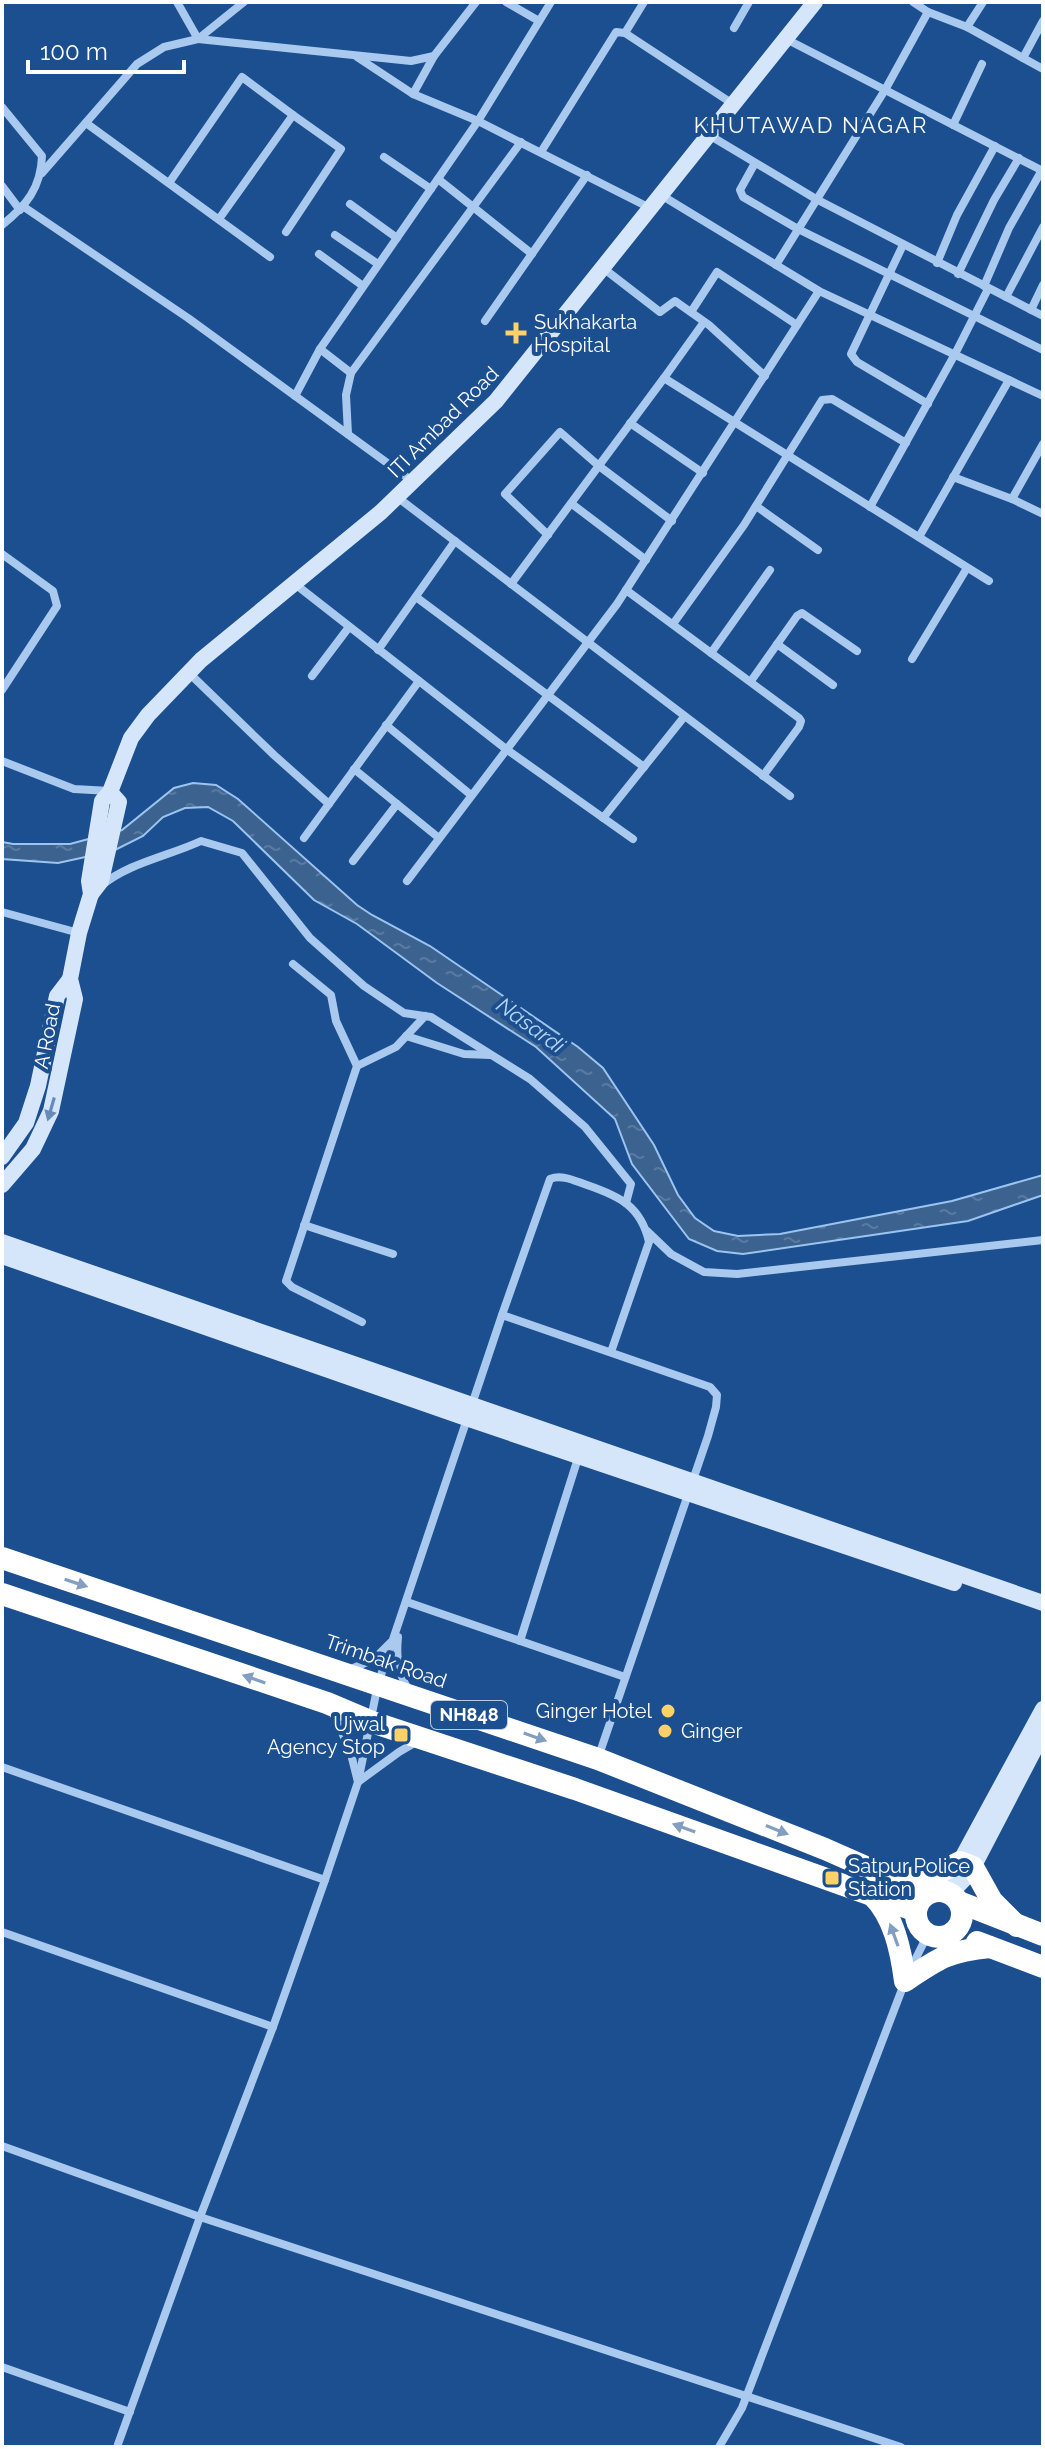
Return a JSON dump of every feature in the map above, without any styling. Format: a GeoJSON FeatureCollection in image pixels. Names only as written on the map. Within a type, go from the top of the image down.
{"type":"FeatureCollection","features":[{"type":"Feature","properties":{"kind":"highway","name":"Trimbak Road"},"geometry":{"type":"LineString","coordinates":[[2,1558],[598,1759],[885,1875],[922,1902]]}},
{"type":"Feature","properties":{"kind":"highway"},"geometry":{"type":"LineString","coordinates":[[2,1594],[327,1703],[372,1722],[575,1789],[871,1895],[922,1902],[941,1891],[1043,1935]]}},
{"type":"Feature","properties":{"kind":"highway"},"geometry":{"type":"LineString","coordinates":[[885,1875],[940,1872],[966,1865],[992,1901],[1017,1926]]}},
{"type":"Feature","properties":{"kind":"highway"},"geometry":{"type":"LineString","coordinates":[[871,1895],[887,1915],[902,1957],[905,1981],[942,1956],[990,1947]]}},
{"type":"Feature","properties":{"kind":"highway"},"geometry":{"type":"LineString","coordinates":[[922,1902],[918,1925],[928,1934],[940,1937],[952,1933],[961,1922],[962,1915],[954,1898]]}},
{"type":"Feature","properties":{"kind":"highway"},"geometry":{"type":"LineString","coordinates":[[952,1933],[1043,1967]]}},
{"type":"Feature","properties":{"kind":"street"},"geometry":{"type":"LineString","coordinates":[[177,2],[198,39]]}},
{"type":"Feature","properties":{"kind":"street"},"geometry":{"type":"LineString","coordinates":[[198,39],[244,2]]}},
{"type":"Feature","properties":{"kind":"street"},"geometry":{"type":"LineString","coordinates":[[413,94],[434,56],[476,2]]}},
{"type":"Feature","properties":{"kind":"street"},"geometry":{"type":"LineString","coordinates":[[506,2],[539,21]]}},
{"type":"Feature","properties":{"kind":"street"},"geometry":{"type":"LineString","coordinates":[[295,396],[320,349],[478,121],[551,2]]}},
{"type":"Feature","properties":{"kind":"street"},"geometry":{"type":"LineString","coordinates":[[625,33],[644,2]]}},
{"type":"Feature","properties":{"kind":"street"},"geometry":{"type":"LineString","coordinates":[[734,28],[749,2]]}},
{"type":"Feature","properties":{"kind":"street","name":"ITI Ambad Road"},"geometry":{"type":"LineString","coordinates":[[94,885],[110,798],[131,738],[148,715],[201,660],[397,497],[496,401],[815,2]]}},
{"type":"Feature","properties":{"kind":"street"},"geometry":{"type":"LineString","coordinates":[[913,2],[928,12],[967,27],[1043,69]]}},
{"type":"Feature","properties":{"kind":"street"},"geometry":{"type":"LineString","coordinates":[[967,27],[983,2]]}},
{"type":"Feature","properties":{"kind":"street"},"geometry":{"type":"LineString","coordinates":[[776,265],[885,90],[928,12]]}},
{"type":"Feature","properties":{"kind":"street"},"geometry":{"type":"LineString","coordinates":[[1023,58],[1043,21]]}},
{"type":"Feature","properties":{"kind":"street"},"geometry":{"type":"LineString","coordinates":[[541,152],[616,32],[625,33],[733,104]]}},
{"type":"Feature","properties":{"kind":"street"},"geometry":{"type":"LineString","coordinates":[[2,225],[22,209],[42,173],[137,64],[164,47],[198,39],[411,61],[434,56]]}},
{"type":"Feature","properties":{"kind":"street"},"geometry":{"type":"LineString","coordinates":[[785,39],[1042,171],[1009,228],[974,316],[955,354],[870,507]]}},
{"type":"Feature","properties":{"kind":"street"},"geometry":{"type":"LineString","coordinates":[[355,56],[413,94],[478,121],[587,175],[656,202],[819,291],[1043,396]]}},
{"type":"Feature","properties":{"kind":"street"},"geometry":{"type":"LineString","coordinates":[[953,125],[982,64]]}},
{"type":"Feature","properties":{"kind":"street"},"geometry":{"type":"LineString","coordinates":[[169,183],[242,77],[341,149],[286,232]]}},
{"type":"Feature","properties":{"kind":"street"},"geometry":{"type":"LineString","coordinates":[[2,107],[42,156],[42,173]]}},
{"type":"Feature","properties":{"kind":"street"},"geometry":{"type":"LineString","coordinates":[[219,219],[293,115]]}},
{"type":"Feature","properties":{"kind":"street"},"geometry":{"type":"LineString","coordinates":[[86,123],[270,257]]}},
{"type":"Feature","properties":{"kind":"street"},"geometry":{"type":"LineString","coordinates":[[709,135],[816,199],[1043,316]]}},
{"type":"Feature","properties":{"kind":"street"},"geometry":{"type":"LineString","coordinates":[[348,434],[346,395],[351,373],[521,142]]}},
{"type":"Feature","properties":{"kind":"street"},"geometry":{"type":"LineString","coordinates":[[937,263],[957,215],[995,146]]}},
{"type":"Feature","properties":{"kind":"street"},"geometry":{"type":"LineString","coordinates":[[384,157],[431,189]]}},
{"type":"Feature","properties":{"kind":"street"},"geometry":{"type":"LineString","coordinates":[[958,274],[994,200],[1019,158]]}},
{"type":"Feature","properties":{"kind":"street"},"geometry":{"type":"LineString","coordinates":[[755,163],[740,194],[798,229],[1043,350]]}},
{"type":"Feature","properties":{"kind":"street"},"geometry":{"type":"LineString","coordinates":[[485,321],[587,175]]}},
{"type":"Feature","properties":{"kind":"street"},"geometry":{"type":"LineString","coordinates":[[438,179],[532,254]]}},
{"type":"Feature","properties":{"kind":"street"},"geometry":{"type":"LineString","coordinates":[[2,186],[22,209],[188,318],[413,482]]}},
{"type":"Feature","properties":{"kind":"street"},"geometry":{"type":"LineString","coordinates":[[350,204],[397,238]]}},
{"type":"Feature","properties":{"kind":"street"},"geometry":{"type":"LineString","coordinates":[[1006,297],[1043,227]]}},
{"type":"Feature","properties":{"kind":"street"},"geometry":{"type":"LineString","coordinates":[[335,235],[378,264]]}},
{"type":"Feature","properties":{"kind":"street"},"geometry":{"type":"LineString","coordinates":[[903,245],[852,349],[854,360],[928,404]]}},
{"type":"Feature","properties":{"kind":"street"},"geometry":{"type":"LineString","coordinates":[[319,254],[363,286]]}},
{"type":"Feature","properties":{"kind":"street"},"geometry":{"type":"LineString","coordinates":[[603,268],[660,312],[675,301],[704,322],[765,376]]}},
{"type":"Feature","properties":{"kind":"street"},"geometry":{"type":"LineString","coordinates":[[691,312],[717,272],[797,325]]}},
{"type":"Feature","properties":{"kind":"street"},"geometry":{"type":"LineString","coordinates":[[1031,310],[1043,285]]}},
{"type":"Feature","properties":{"kind":"street"},"geometry":{"type":"LineString","coordinates":[[407,881],[626,590],[819,291]]}},
{"type":"Feature","properties":{"kind":"street"},"geometry":{"type":"LineString","coordinates":[[511,584],[704,322]]}},
{"type":"Feature","properties":{"kind":"street"},"geometry":{"type":"LineString","coordinates":[[320,349],[351,373]]}},
{"type":"Feature","properties":{"kind":"street"},"geometry":{"type":"LineString","coordinates":[[664,378],[989,581]]}},
{"type":"Feature","properties":{"kind":"street"},"geometry":{"type":"LineString","coordinates":[[919,537],[1009,380]]}},
{"type":"Feature","properties":{"kind":"street"},"geometry":{"type":"LineString","coordinates":[[673,624],[756,506],[820,403],[828,398],[906,443]]}},
{"type":"Feature","properties":{"kind":"street"},"geometry":{"type":"LineString","coordinates":[[630,423],[703,473]]}},
{"type":"Feature","properties":{"kind":"street"},"geometry":{"type":"LineString","coordinates":[[548,535],[505,494],[560,432],[672,521]]}},
{"type":"Feature","properties":{"kind":"street"},"geometry":{"type":"LineString","coordinates":[[1012,499],[1043,444]]}},
{"type":"Feature","properties":{"kind":"street"},"geometry":{"type":"LineString","coordinates":[[953,477],[1043,514]]}},
{"type":"Feature","properties":{"kind":"street"},"geometry":{"type":"LineString","coordinates":[[397,497],[790,796]]}},
{"type":"Feature","properties":{"kind":"street"},"geometry":{"type":"LineString","coordinates":[[572,504],[646,560]]}},
{"type":"Feature","properties":{"kind":"street"},"geometry":{"type":"LineString","coordinates":[[756,506],[818,550]]}},
{"type":"Feature","properties":{"kind":"street"},"geometry":{"type":"LineString","coordinates":[[378,650],[455,541]]}},
{"type":"Feature","properties":{"kind":"street"},"geometry":{"type":"LineString","coordinates":[[2,690],[57,606],[53,591],[4,559]]}},
{"type":"Feature","properties":{"kind":"street"},"geometry":{"type":"LineString","coordinates":[[912,659],[967,568]]}},
{"type":"Feature","properties":{"kind":"street"},"geometry":{"type":"LineString","coordinates":[[711,653],[770,570]]}},
{"type":"Feature","properties":{"kind":"street"},"geometry":{"type":"LineString","coordinates":[[294,584],[506,749],[633,839]]}},
{"type":"Feature","properties":{"kind":"street"},"geometry":{"type":"LineString","coordinates":[[626,590],[801,721],[763,776]]}},
{"type":"Feature","properties":{"kind":"street"},"geometry":{"type":"LineString","coordinates":[[416,597],[644,767]]}},
{"type":"Feature","properties":{"kind":"street"},"geometry":{"type":"LineString","coordinates":[[751,681],[802,613],[857,651]]}},
{"type":"Feature","properties":{"kind":"street"},"geometry":{"type":"LineString","coordinates":[[312,676],[349,627]]}},
{"type":"Feature","properties":{"kind":"street"},"geometry":{"type":"LineString","coordinates":[[777,644],[833,685]]}},
{"type":"Feature","properties":{"kind":"street"},"geometry":{"type":"LineString","coordinates":[[189,673],[329,804]]}},
{"type":"Feature","properties":{"kind":"street"},"geometry":{"type":"LineString","coordinates":[[304,838],[419,681]]}},
{"type":"Feature","properties":{"kind":"street"},"geometry":{"type":"LineString","coordinates":[[603,818],[684,717]]}},
{"type":"Feature","properties":{"kind":"street"},"geometry":{"type":"LineString","coordinates":[[386,725],[471,795]]}},
{"type":"Feature","properties":{"kind":"street"},"geometry":{"type":"LineString","coordinates":[[2,751],[4,761],[74,789],[110,798]]}},
{"type":"Feature","properties":{"kind":"street"},"geometry":{"type":"LineString","coordinates":[[354,769],[439,838]]}},
{"type":"Feature","properties":{"kind":"street"},"geometry":{"type":"LineString","coordinates":[[353,861],[397,804]]}},
{"type":"Feature","properties":{"kind":"street"},"geometry":{"type":"LineString","coordinates":[[94,885],[201,841],[242,853],[310,938],[364,986],[404,1013],[431,1017],[530,1079],[585,1127],[631,1184],[626,1203]]}},
{"type":"Feature","properties":{"kind":"street","name":"A Road"},"geometry":{"type":"LineString","coordinates":[[2,1185],[33,1149],[51,1111],[75,999],[70,979],[79,933],[94,885]]}},
{"type":"Feature","properties":{"kind":"street"},"geometry":{"type":"LineString","coordinates":[[2,912],[79,933]]}},
{"type":"Feature","properties":{"kind":"street"},"geometry":{"type":"LineString","coordinates":[[293,964],[331,995],[336,1021],[357,1066],[286,1281],[288,1285],[362,1322]]}},
{"type":"Feature","properties":{"kind":"street"},"geometry":{"type":"LineString","coordinates":[[2,1157],[16,1140],[34,1103],[57,996],[70,979]]}},
{"type":"Feature","properties":{"kind":"street"},"geometry":{"type":"LineString","coordinates":[[357,1066],[396,1047],[425,1016]]}},
{"type":"Feature","properties":{"kind":"street"},"geometry":{"type":"LineString","coordinates":[[406,1036],[464,1054],[491,1055]]}},
{"type":"Feature","properties":{"kind":"street"},"geometry":{"type":"LineString","coordinates":[[117,2447],[325,1880],[358,1782],[378,1684],[502,1315],[550,1179],[556,1177],[568,1178],[617,1195],[646,1226],[649,1242],[611,1352]]}},
{"type":"Feature","properties":{"kind":"street"},"geometry":{"type":"LineString","coordinates":[[304,1225],[393,1254]]}},
{"type":"Feature","properties":{"kind":"street"},"geometry":{"type":"LineString","coordinates":[[647,1231],[671,1254],[704,1272],[737,1274],[1043,1240]]}},
{"type":"Feature","properties":{"kind":"street"},"geometry":{"type":"LineString","coordinates":[[2,1242],[469,1411]]}},
{"type":"Feature","properties":{"kind":"street"},"geometry":{"type":"LineString","coordinates":[[2,1256],[581,1448],[1043,1614]]}},
{"type":"Feature","properties":{"kind":"street"},"geometry":{"type":"LineString","coordinates":[[502,1315],[710,1387],[717,1395],[708,1436],[598,1759]]}},
{"type":"Feature","properties":{"kind":"street"},"geometry":{"type":"LineString","coordinates":[[520,1641],[581,1448]]}},
{"type":"Feature","properties":{"kind":"street"},"geometry":{"type":"LineString","coordinates":[[689,1486],[1043,1603]]}},
{"type":"Feature","properties":{"kind":"street"},"geometry":{"type":"LineString","coordinates":[[407,1602],[625,1677]]}},
{"type":"Feature","properties":{"kind":"street"},"geometry":{"type":"LineString","coordinates":[[344,1672],[374,1659],[387,1648],[400,1625]]}},
{"type":"Feature","properties":{"kind":"street"},"geometry":{"type":"LineString","coordinates":[[400,1625],[397,1652],[399,1672],[407,1688],[419,1698]]}},
{"type":"Feature","properties":{"kind":"street"},"geometry":{"type":"LineString","coordinates":[[327,1703],[350,1750],[358,1782]]}},
{"type":"Feature","properties":{"kind":"street"},"geometry":{"type":"LineString","coordinates":[[954,1898],[966,1865],[1043,1709]]}},
{"type":"Feature","properties":{"kind":"street"},"geometry":{"type":"LineString","coordinates":[[966,1865],[1043,1733]]}},
{"type":"Feature","properties":{"kind":"street"},"geometry":{"type":"LineString","coordinates":[[358,1782],[422,1739]]}},
{"type":"Feature","properties":{"kind":"street"},"geometry":{"type":"LineString","coordinates":[[2,1767],[325,1880]]}},
{"type":"Feature","properties":{"kind":"street"},"geometry":{"type":"LineString","coordinates":[[2,1932],[273,2027]]}},
{"type":"Feature","properties":{"kind":"street"},"geometry":{"type":"LineString","coordinates":[[719,2447],[747,2396],[905,1981],[928,1934]]}},
{"type":"Feature","properties":{"kind":"street"},"geometry":{"type":"LineString","coordinates":[[2,2146],[200,2217],[901,2447]]}},
{"type":"Feature","properties":{"kind":"street"},"geometry":{"type":"LineString","coordinates":[[2,2367],[130,2412]]}},
{"type":"Feature","properties":{"kind":"water","name":"Nasardi"},"geometry":{"type":"Polygon","coordinates":[[[193,783],[216,785],[238,799],[357,905],[430,946],[578,1047],[603,1068],[654,1145],[678,1195],[695,1218],[714,1231],[738,1236],[780,1234],[952,1201],[1043,1175],[1043,1195],[968,1221],[743,1254],[717,1251],[689,1239],[632,1164],[615,1119],[536,1047],[437,983],[357,924],[314,900],[233,821],[208,807],[185,808],[163,817],[143,836],[113,851],[58,863],[2,859],[2,842],[70,844],[122,830],[174,788],[193,783]]]}},
{"type":"Feature","properties":{"kind":"place","name":"Sukhakarta Hospital"},"geometry":{"type":"Point","coordinates":[516,333]}},
{"type":"Feature","properties":{"kind":"place","name":"Ginger Hotel"},"geometry":{"type":"Point","coordinates":[668,1711]}},
{"type":"Feature","properties":{"kind":"place","name":"Ginger"},"geometry":{"type":"Point","coordinates":[665,1731]}},
{"type":"Feature","properties":{"kind":"place","name":"Ujwal Agency Stop"},"geometry":{"type":"Point","coordinates":[401,1735]}},
{"type":"Feature","properties":{"kind":"place","name":"Satpur Police Station"},"geometry":{"type":"Point","coordinates":[832,1878]}},
{"type":"Feature","properties":{"kind":"district","name":"KHUTAWAD NAGAR"},"geometry":{"type":"Point","coordinates":[811,125]}}]}
